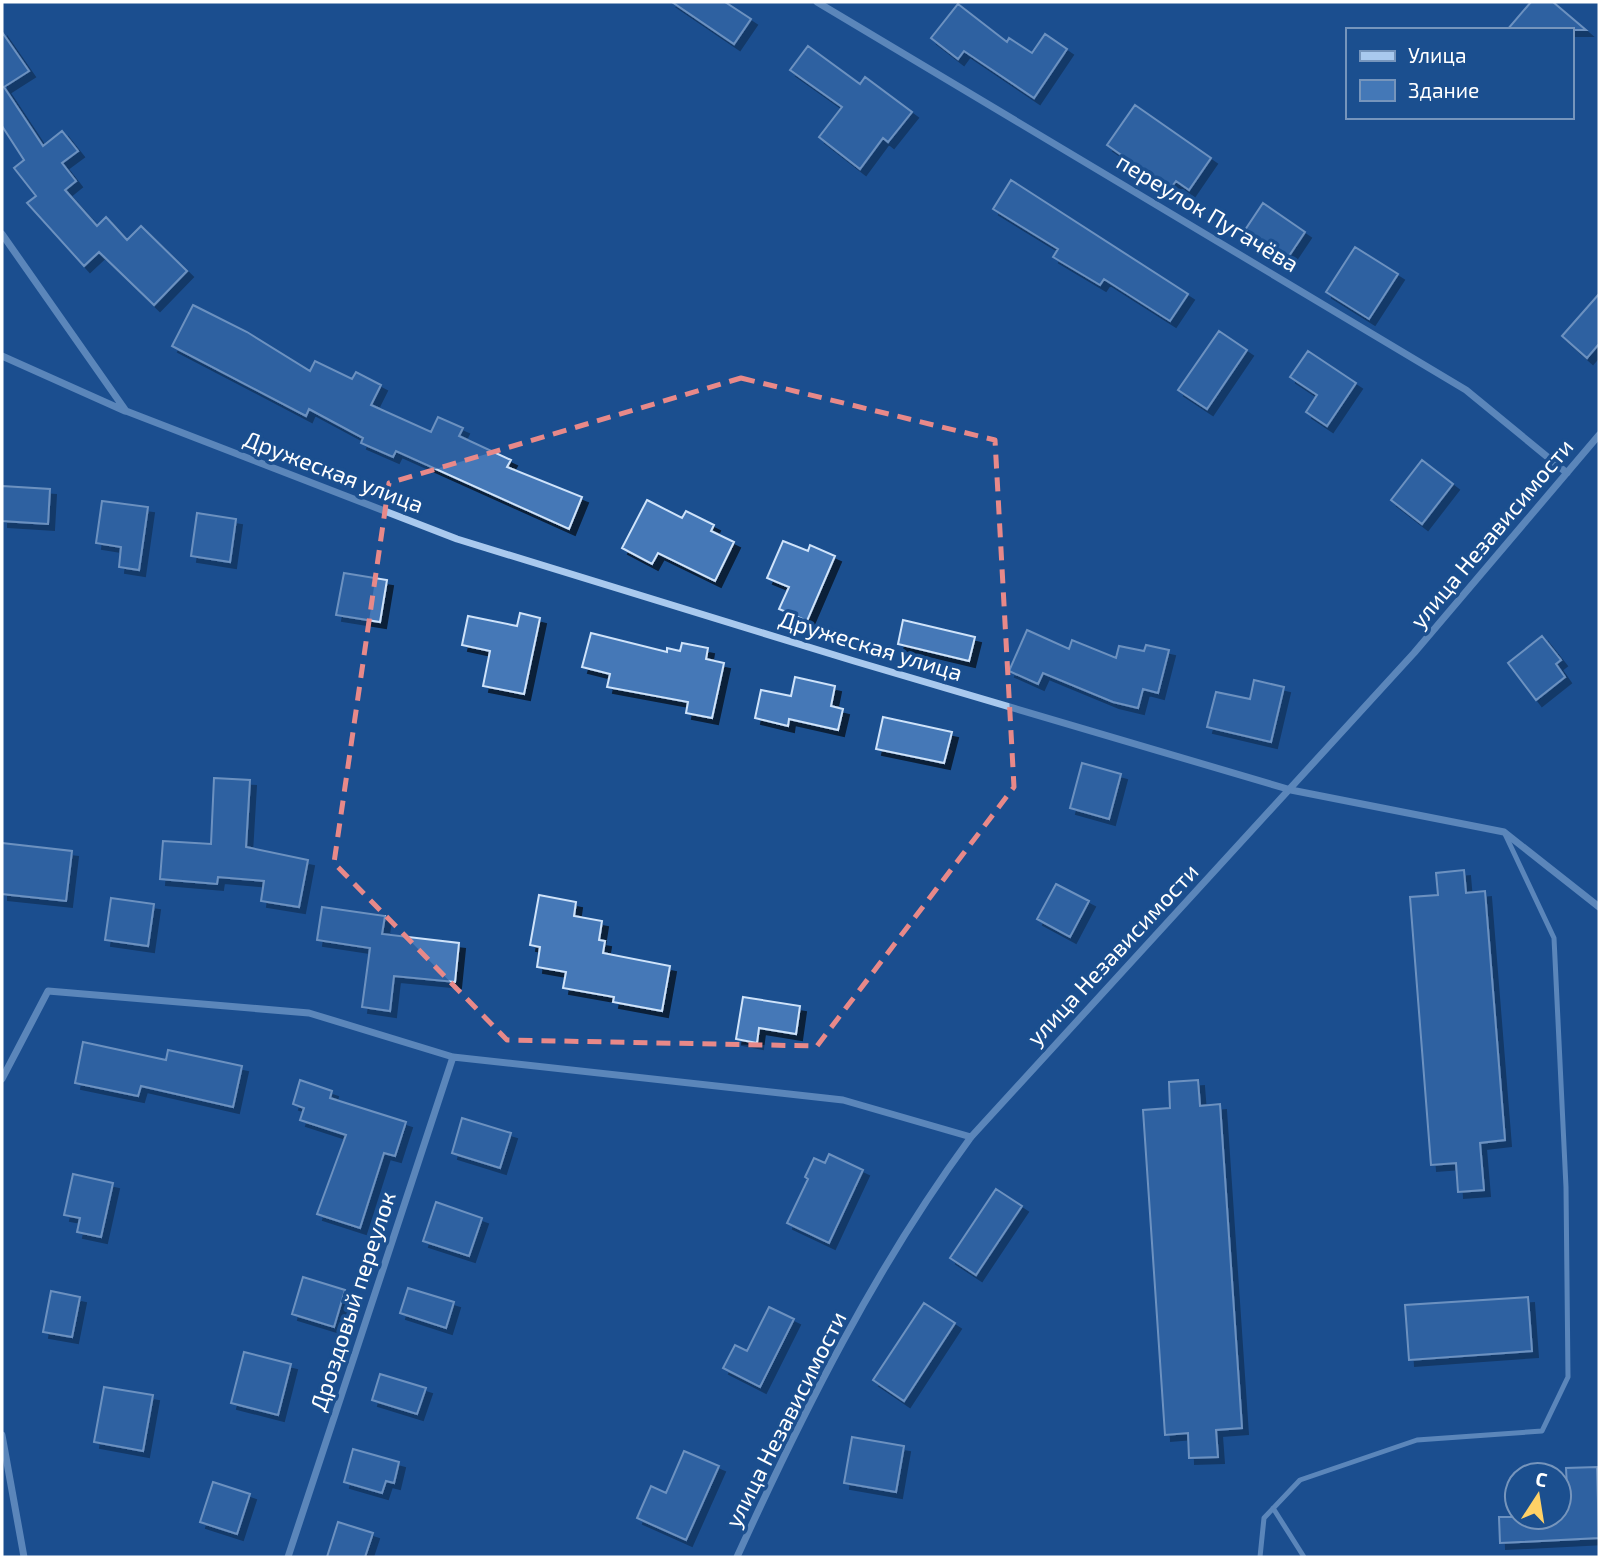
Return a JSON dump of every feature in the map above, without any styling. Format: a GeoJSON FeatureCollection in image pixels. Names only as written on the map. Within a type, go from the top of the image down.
{"type":"FeatureCollection","features":[{"type":"Feature","properties":{"kind":"street","name":"переулок Пугачёва"},"geometry":{"type":"LineString","coordinates":[[817,2],[1466,390],[1567,473]]}},
{"type":"Feature","properties":{"kind":"street"},"geometry":{"type":"LineString","coordinates":[[2,234],[126,411]]}},
{"type":"Feature","properties":{"kind":"street","name":"Дружеская улица"},"geometry":{"type":"LineString","coordinates":[[2,356],[126,411],[457,539],[1291,790],[1504,832],[1599,907]]}},
{"type":"Feature","properties":{"kind":"street","name":"улица Независимости"},"geometry":{"type":"LineString","coordinates":[[737,1557],[789,1443],[895,1251],[933,1188],[971,1137],[1291,790],[1449,613],[1599,435]]}},
{"type":"Feature","properties":{"kind":"street"},"geometry":{"type":"LineString","coordinates":[[2,1079],[48,990],[309,1013],[453,1057],[844,1100],[971,1137]]}},
{"type":"Feature","properties":{"kind":"street","name":"Дроздовый переулок"},"geometry":{"type":"LineString","coordinates":[[288,1557],[453,1057]]}},
{"type":"Feature","properties":{"kind":"street"},"geometry":{"type":"LineString","coordinates":[[2,1435],[24,1557]]}},
{"type":"Feature","properties":{"kind":"lane"},"geometry":{"type":"LineString","coordinates":[[1260,1557],[1264,1518],[1300,1480],[1417,1440],[1542,1431],[1568,1377],[1566,1186],[1554,938],[1504,832]]}},
{"type":"Feature","properties":{"kind":"lane"},"geometry":{"type":"LineString","coordinates":[[1273,1508],[1304,1557]]}},
{"type":"Feature","properties":{"kind":"highlighted area"},"geometry":{"type":"Polygon","coordinates":[[[741,378],[995,440],[1014,787],[817,1046],[507,1040],[334,863],[389,483],[741,378]]]}},
{"type":"Feature","properties":{"kind":"building"},"geometry":{"type":"Polygon","coordinates":[[[672,2],[725,2],[751,19],[734,44],[672,2]]]}},
{"type":"Feature","properties":{"kind":"building"},"geometry":{"type":"Polygon","coordinates":[[[1531,2],[1553,2],[1586,30],[1573,28],[1509,28],[1531,2]]]}},
{"type":"Feature","properties":{"kind":"building"},"geometry":{"type":"Polygon","coordinates":[[[958,4],[1007,42],[1009,38],[1032,53],[1045,34],[1067,49],[1034,98],[964,51],[958,59],[931,38],[958,4]]]}},
{"type":"Feature","properties":{"kind":"building"},"geometry":{"type":"Polygon","coordinates":[[[2,32],[29,71],[4,87],[43,146],[62,131],[78,151],[62,163],[76,181],[65,190],[97,226],[106,217],[127,240],[141,226],[187,271],[154,305],[99,252],[84,266],[27,203],[36,196],[14,168],[24,160],[2,126],[2,32]]]}},
{"type":"Feature","properties":{"kind":"building"},"geometry":{"type":"Polygon","coordinates":[[[808,46],[860,84],[865,77],[912,112],[888,142],[883,138],[860,169],[819,137],[842,107],[790,70],[808,46]]]}},
{"type":"Feature","properties":{"kind":"building"},"geometry":{"type":"Polygon","coordinates":[[[1135,105],[1211,158],[1189,190],[1176,181],[1170,189],[1107,145],[1135,105]]]}},
{"type":"Feature","properties":{"kind":"building"},"geometry":{"type":"Polygon","coordinates":[[[1011,180],[1188,294],[1170,321],[1104,279],[1100,285],[1053,257],[1058,249],[993,209],[1011,180]]]}},
{"type":"Feature","properties":{"kind":"building"},"geometry":{"type":"Polygon","coordinates":[[[1263,203],[1305,232],[1285,262],[1243,233],[1263,203]]]}},
{"type":"Feature","properties":{"kind":"building"},"geometry":{"type":"Polygon","coordinates":[[[1355,247],[1398,274],[1369,319],[1326,292],[1355,247]]]}},
{"type":"Feature","properties":{"kind":"building"},"geometry":{"type":"Polygon","coordinates":[[[1599,294],[1599,344],[1587,358],[1562,336],[1599,294]]]}},
{"type":"Feature","properties":{"kind":"building"},"geometry":{"type":"Polygon","coordinates":[[[193,305],[247,332],[310,371],[315,361],[352,379],[356,372],[381,385],[371,405],[431,432],[438,417],[463,428],[459,436],[511,460],[507,467],[582,497],[569,529],[396,451],[393,457],[361,443],[363,438],[309,409],[306,416],[172,346],[193,305]]]}},
{"type":"Feature","properties":{"kind":"building"},"geometry":{"type":"Polygon","coordinates":[[[1219,331],[1247,350],[1207,409],[1178,390],[1219,331]]]}},
{"type":"Feature","properties":{"kind":"building"},"geometry":{"type":"Polygon","coordinates":[[[1308,351],[1356,383],[1327,426],[1306,412],[1317,395],[1290,377],[1308,351]]]}},
{"type":"Feature","properties":{"kind":"building"},"geometry":{"type":"Polygon","coordinates":[[[1422,460],[1453,484],[1422,524],[1391,500],[1422,460]]]}},
{"type":"Feature","properties":{"kind":"building"},"geometry":{"type":"Polygon","coordinates":[[[2,486],[50,489],[48,524],[2,521],[2,486]]]}},
{"type":"Feature","properties":{"kind":"building"},"geometry":{"type":"Polygon","coordinates":[[[647,500],[682,518],[686,511],[714,525],[711,531],[734,542],[715,581],[658,553],[652,564],[622,548],[647,500]]]}},
{"type":"Feature","properties":{"kind":"building"},"geometry":{"type":"Polygon","coordinates":[[[102,501],[148,507],[139,570],[119,567],[121,547],[96,543],[102,501]]]}},
{"type":"Feature","properties":{"kind":"building"},"geometry":{"type":"Polygon","coordinates":[[[197,513],[236,519],[230,562],[191,556],[197,513]]]}},
{"type":"Feature","properties":{"kind":"building"},"geometry":{"type":"Polygon","coordinates":[[[783,541],[808,551],[810,545],[835,556],[807,621],[779,609],[789,587],[767,578],[783,541]]]}},
{"type":"Feature","properties":{"kind":"building"},"geometry":{"type":"Polygon","coordinates":[[[344,573],[387,580],[380,622],[336,615],[344,573]]]}},
{"type":"Feature","properties":{"kind":"building"},"geometry":{"type":"Polygon","coordinates":[[[520,613],[540,618],[524,694],[483,686],[490,651],[462,645],[468,616],[517,626],[520,613]]]}},
{"type":"Feature","properties":{"kind":"building"},"geometry":{"type":"Polygon","coordinates":[[[903,620],[975,637],[969,661],[898,644],[903,620]]]}},
{"type":"Feature","properties":{"kind":"building"},"geometry":{"type":"Polygon","coordinates":[[[1027,630],[1069,649],[1072,640],[1116,658],[1119,646],[1144,651],[1146,645],[1169,650],[1158,693],[1143,689],[1138,708],[1113,702],[1043,673],[1038,684],[1009,671],[1027,630]]]}},
{"type":"Feature","properties":{"kind":"building"},"geometry":{"type":"Polygon","coordinates":[[[591,633],[667,652],[667,648],[680,651],[682,643],[708,648],[706,659],[724,663],[712,718],[686,713],[688,702],[607,687],[610,674],[582,667],[591,633]]]}},
{"type":"Feature","properties":{"kind":"building"},"geometry":{"type":"Polygon","coordinates":[[[1542,636],[1561,660],[1556,664],[1565,677],[1536,700],[1508,663],[1542,636]]]}},
{"type":"Feature","properties":{"kind":"building"},"geometry":{"type":"Polygon","coordinates":[[[795,677],[835,686],[831,706],[843,709],[838,730],[789,719],[788,726],[755,718],[761,690],[791,696],[795,677]]]}},
{"type":"Feature","properties":{"kind":"building"},"geometry":{"type":"Polygon","coordinates":[[[1254,680],[1284,687],[1271,742],[1207,727],[1216,692],[1250,699],[1254,680]]]}},
{"type":"Feature","properties":{"kind":"building"},"geometry":{"type":"Polygon","coordinates":[[[883,717],[952,732],[944,763],[876,749],[883,717]]]}},
{"type":"Feature","properties":{"kind":"building"},"geometry":{"type":"Polygon","coordinates":[[[1082,763],[1121,774],[1109,819],[1070,808],[1082,763]]]}},
{"type":"Feature","properties":{"kind":"building"},"geometry":{"type":"Polygon","coordinates":[[[214,778],[250,780],[246,847],[308,860],[299,907],[261,901],[264,881],[218,877],[217,884],[160,879],[163,841],[211,844],[214,778]]]}},
{"type":"Feature","properties":{"kind":"building"},"geometry":{"type":"Polygon","coordinates":[[[2,843],[72,851],[66,901],[2,894],[2,843]]]}},
{"type":"Feature","properties":{"kind":"building"},"geometry":{"type":"Polygon","coordinates":[[[1464,870],[1466,893],[1485,891],[1505,1140],[1480,1143],[1484,1190],[1458,1192],[1456,1163],[1431,1165],[1410,897],[1438,895],[1436,873],[1464,870]]]}},
{"type":"Feature","properties":{"kind":"building"},"geometry":{"type":"Polygon","coordinates":[[[1056,884],[1089,901],[1070,937],[1037,919],[1056,884]]]}},
{"type":"Feature","properties":{"kind":"building"},"geometry":{"type":"Polygon","coordinates":[[[539,895],[576,902],[574,916],[602,921],[599,940],[605,941],[603,953],[670,966],[662,1011],[613,1002],[614,997],[563,988],[566,972],[537,967],[540,947],[530,945],[539,895]]]}},
{"type":"Feature","properties":{"kind":"building"},"geometry":{"type":"Polygon","coordinates":[[[111,898],[154,904],[148,946],[105,940],[111,898]]]}},
{"type":"Feature","properties":{"kind":"building"},"geometry":{"type":"Polygon","coordinates":[[[322,907],[385,916],[382,934],[459,943],[455,982],[394,976],[390,1011],[362,1007],[370,948],[317,940],[322,907]]]}},
{"type":"Feature","properties":{"kind":"building"},"geometry":{"type":"Polygon","coordinates":[[[743,997],[800,1006],[796,1034],[759,1028],[757,1043],[736,1039],[743,997]]]}},
{"type":"Feature","properties":{"kind":"building"},"geometry":{"type":"Polygon","coordinates":[[[83,1042],[166,1060],[168,1050],[242,1066],[233,1107],[141,1086],[138,1096],[75,1083],[83,1042]]]}},
{"type":"Feature","properties":{"kind":"building"},"geometry":{"type":"Polygon","coordinates":[[[300,1080],[332,1091],[330,1098],[406,1122],[395,1156],[384,1153],[360,1228],[317,1214],[346,1135],[300,1120],[304,1108],[293,1104],[300,1080]]]}},
{"type":"Feature","properties":{"kind":"building"},"geometry":{"type":"Polygon","coordinates":[[[1198,1080],[1200,1106],[1220,1104],[1242,1428],[1216,1430],[1218,1457],[1189,1458],[1188,1433],[1165,1435],[1143,1110],[1170,1108],[1169,1082],[1198,1080]]]}},
{"type":"Feature","properties":{"kind":"building"},"geometry":{"type":"Polygon","coordinates":[[[462,1118],[511,1133],[500,1168],[452,1153],[462,1118]]]}},
{"type":"Feature","properties":{"kind":"building"},"geometry":{"type":"Polygon","coordinates":[[[829,1154],[863,1170],[829,1243],[787,1223],[808,1179],[805,1177],[814,1158],[825,1163],[829,1154]]]}},
{"type":"Feature","properties":{"kind":"building"},"geometry":{"type":"Polygon","coordinates":[[[73,1174],[113,1183],[101,1237],[77,1232],[80,1218],[64,1215],[73,1174]]]}},
{"type":"Feature","properties":{"kind":"building"},"geometry":{"type":"Polygon","coordinates":[[[996,1189],[1022,1206],[976,1275],[950,1258],[996,1189]]]}},
{"type":"Feature","properties":{"kind":"building"},"geometry":{"type":"Polygon","coordinates":[[[436,1202],[482,1218],[469,1256],[423,1241],[436,1202]]]}},
{"type":"Feature","properties":{"kind":"building"},"geometry":{"type":"Polygon","coordinates":[[[303,1277],[345,1290],[334,1327],[292,1314],[303,1277]]]}},
{"type":"Feature","properties":{"kind":"building"},"geometry":{"type":"Polygon","coordinates":[[[408,1288],[454,1302],[446,1328],[400,1313],[408,1288]]]}},
{"type":"Feature","properties":{"kind":"building"},"geometry":{"type":"Polygon","coordinates":[[[51,1291],[80,1297],[72,1337],[43,1332],[51,1291]]]}},
{"type":"Feature","properties":{"kind":"building"},"geometry":{"type":"Polygon","coordinates":[[[1528,1297],[1532,1351],[1409,1360],[1405,1305],[1528,1297]]]}},
{"type":"Feature","properties":{"kind":"building"},"geometry":{"type":"Polygon","coordinates":[[[924,1303],[955,1323],[904,1401],[873,1380],[924,1303]]]}},
{"type":"Feature","properties":{"kind":"building"},"geometry":{"type":"Polygon","coordinates":[[[769,1307],[794,1319],[760,1387],[723,1368],[735,1345],[747,1351],[769,1307]]]}},
{"type":"Feature","properties":{"kind":"building"},"geometry":{"type":"Polygon","coordinates":[[[244,1352],[291,1364],[278,1415],[231,1403],[244,1352]]]}},
{"type":"Feature","properties":{"kind":"building"},"geometry":{"type":"Polygon","coordinates":[[[380,1374],[426,1388],[417,1414],[372,1400],[380,1374]]]}},
{"type":"Feature","properties":{"kind":"building"},"geometry":{"type":"Polygon","coordinates":[[[104,1387],[153,1395],[143,1451],[94,1442],[104,1387]]]}},
{"type":"Feature","properties":{"kind":"building"},"geometry":{"type":"Polygon","coordinates":[[[852,1437],[904,1446],[896,1492],[844,1483],[852,1437]]]}},
{"type":"Feature","properties":{"kind":"building"},"geometry":{"type":"Polygon","coordinates":[[[353,1449],[399,1462],[394,1483],[386,1481],[382,1493],[344,1482],[353,1449]]]}},
{"type":"Feature","properties":{"kind":"building"},"geometry":{"type":"Polygon","coordinates":[[[684,1451],[719,1466],[686,1540],[637,1518],[651,1486],[666,1493],[684,1451]]]}},
{"type":"Feature","properties":{"kind":"building"},"geometry":{"type":"Polygon","coordinates":[[[1597,1467],[1599,1538],[1500,1543],[1499,1517],[1503,1517],[1503,1531],[1573,1531],[1573,1468],[1597,1467]]]}},
{"type":"Feature","properties":{"kind":"building"},"geometry":{"type":"Polygon","coordinates":[[[213,1482],[250,1494],[237,1534],[200,1522],[213,1482]]]}},
{"type":"Feature","properties":{"kind":"building"},"geometry":{"type":"Polygon","coordinates":[[[338,1522],[373,1533],[365,1557],[327,1557],[338,1522]]]}}]}
